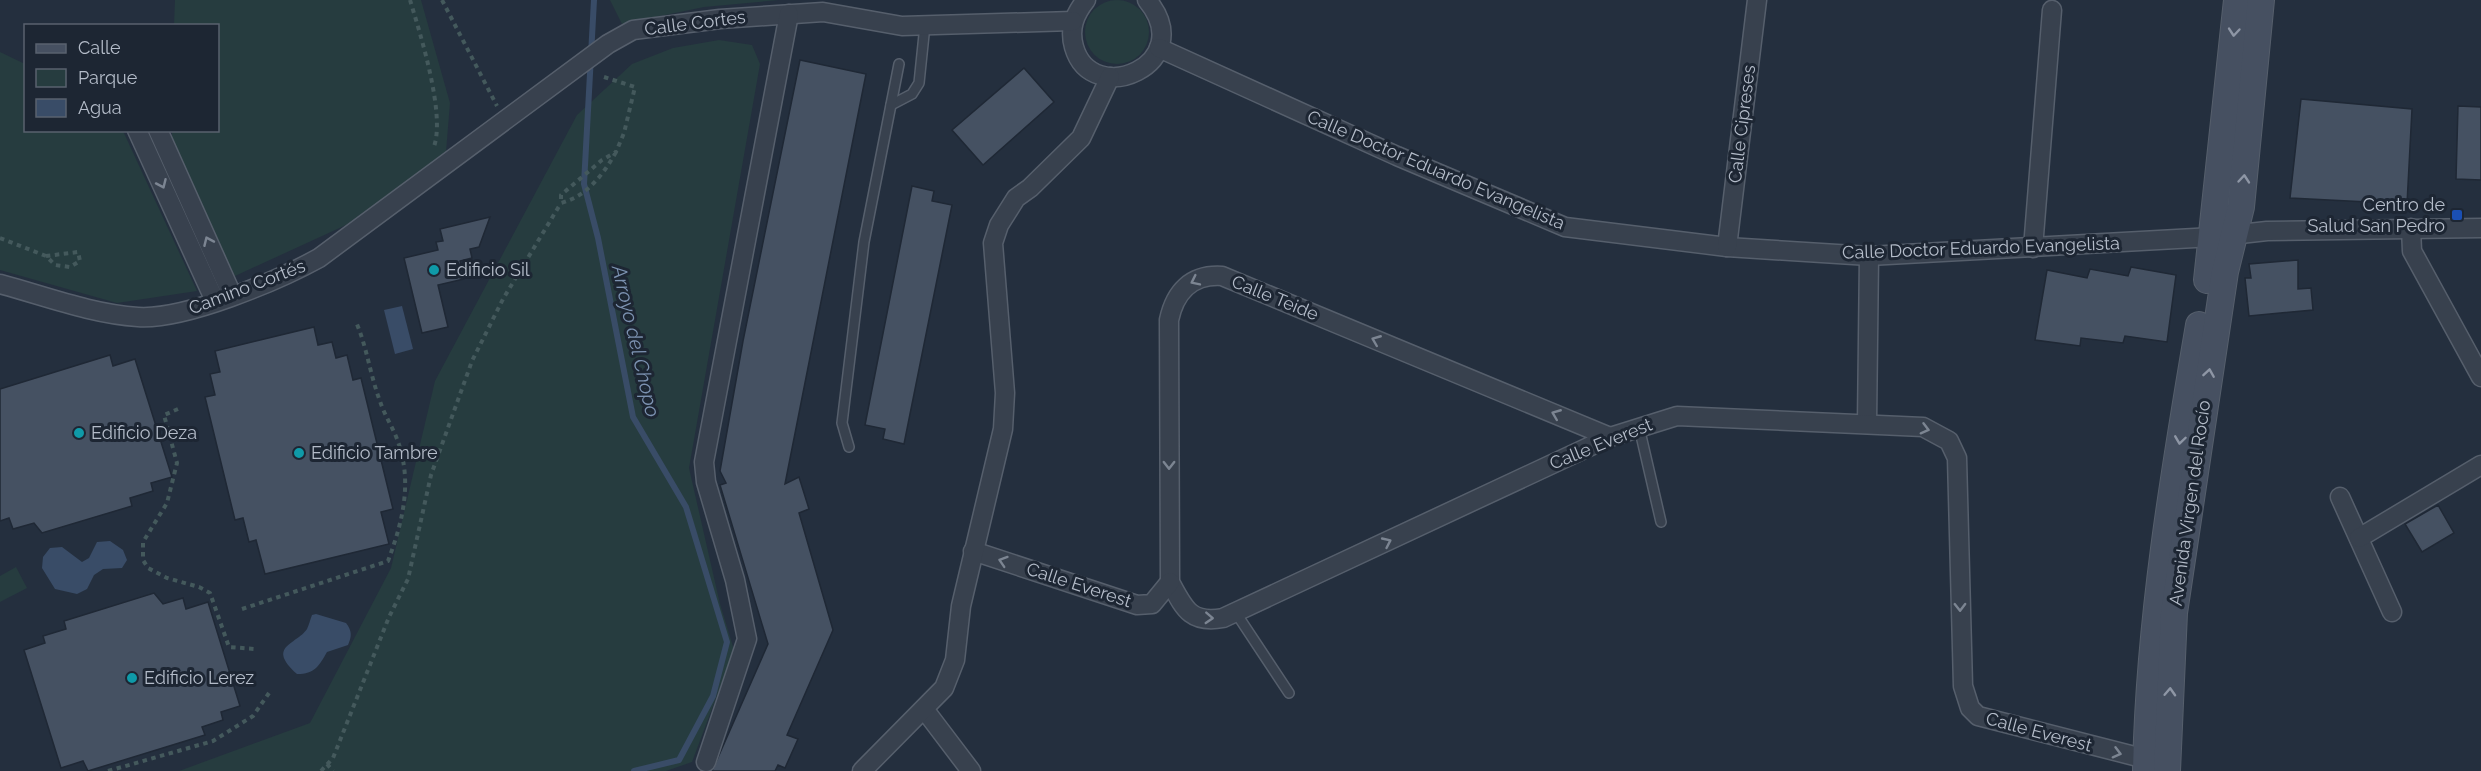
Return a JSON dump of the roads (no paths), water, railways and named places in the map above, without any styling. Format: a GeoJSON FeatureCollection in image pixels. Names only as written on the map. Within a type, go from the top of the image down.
{"type":"FeatureCollection","features":[{"type":"Feature","properties":{"kind":"street"},"geometry":{"type":"LineString","coordinates":[[1086,0],[1073,21],[1074,44],[1084,64],[1096,73],[1110,77],[1123,77],[1140,71],[1153,59],[1159,48],[1161,22],[1148,0]]}},
{"type":"Feature","properties":{"kind":"street","name":"Calle Cipreses"},"geometry":{"type":"LineString","coordinates":[[1727,247],[1757,0]]}},
{"type":"Feature","properties":{"kind":"street"},"geometry":{"type":"LineString","coordinates":[[2222,236],[2225,93],[2231,65],[2236,0]]}},
{"type":"Feature","properties":{"kind":"street"},"geometry":{"type":"LineString","coordinates":[[2222,236],[2241,207],[2261,0]]}},
{"type":"Feature","properties":{"kind":"street","name":"Calle Cortes"},"geometry":{"type":"LineString","coordinates":[[549,87],[608,44],[633,30],[720,18],[789,14],[823,6],[902,26],[1073,21]]}},
{"type":"Feature","properties":{"kind":"street"},"geometry":{"type":"LineString","coordinates":[[2033,248],[2052,10]]}},
{"type":"Feature","properties":{"kind":"street"},"geometry":{"type":"LineString","coordinates":[[706,762],[747,639],[735,580],[706,482],[704,462],[789,14]]}},
{"type":"Feature","properties":{"kind":"street","name":"Calle Doctor Eduardo Evangelista"},"geometry":{"type":"LineString","coordinates":[[1159,48],[1397,156],[1565,226],[1727,247],[1869,256],[2033,248],[2267,231],[2481,228]]}},
{"type":"Feature","properties":{"kind":"street"},"geometry":{"type":"LineString","coordinates":[[861,771],[924,709],[951,677],[961,606],[1004,420],[1005,393],[993,243],[999,225],[1016,198],[1030,188],[1081,138],[1110,77]]}},
{"type":"Feature","properties":{"kind":"street","name":"Camino Cortés"},"geometry":{"type":"LineString","coordinates":[[0,284],[98,312],[138,317],[188,311],[291,273],[319,258],[549,87]]}},
{"type":"Feature","properties":{"kind":"street"},"geometry":{"type":"LineString","coordinates":[[138,132],[215,301]]}},
{"type":"Feature","properties":{"kind":"street"},"geometry":{"type":"LineString","coordinates":[[159,132],[232,295]]}},
{"type":"Feature","properties":{"kind":"street"},"geometry":{"type":"LineString","coordinates":[[2411,228],[2412,251],[2481,377]]}},
{"type":"Feature","properties":{"kind":"street","name":"Avenida Virgen del Rocío"},"geometry":{"type":"LineString","coordinates":[[2153,767],[2222,236]]}},
{"type":"Feature","properties":{"kind":"street"},"geometry":{"type":"LineString","coordinates":[[1867,423],[1869,256]]}},
{"type":"Feature","properties":{"kind":"street","name":"Calle Teide"},"geometry":{"type":"LineString","coordinates":[[1170,582],[1169,320],[1173,303],[1192,280],[1209,275],[1222,276],[1610,437]]}},
{"type":"Feature","properties":{"kind":"street","name":"Calle Everest"},"geometry":{"type":"LineString","coordinates":[[973,551],[1137,605],[1152,603],[1170,582],[1191,615],[1209,621],[1236,613],[1610,437],[1677,416],[1923,427],[1942,436],[1953,446],[1957,458],[1963,686],[1970,708],[1978,716],[2153,767]]}},
{"type":"Feature","properties":{"kind":"street"},"geometry":{"type":"LineString","coordinates":[[2359,538],[2481,465]]}},
{"type":"Feature","properties":{"kind":"street"},"geometry":{"type":"LineString","coordinates":[[2340,496],[2392,612]]}},
{"type":"Feature","properties":{"kind":"street"},"geometry":{"type":"LineString","coordinates":[[924,709],[971,771]]}},
{"type":"Feature","properties":{"kind":"lane"},"geometry":{"type":"LineString","coordinates":[[891,105],[912,94],[919,83],[925,25]]}},
{"type":"Feature","properties":{"kind":"lane"},"geometry":{"type":"LineString","coordinates":[[849,447],[842,423],[864,242],[899,64]]}},
{"type":"Feature","properties":{"kind":"lane"},"geometry":{"type":"LineString","coordinates":[[1640,427],[1661,522]]}},
{"type":"Feature","properties":{"kind":"lane"},"geometry":{"type":"LineString","coordinates":[[1236,613],[1289,693]]}},
{"type":"Feature","properties":{"kind":"water"},"geometry":{"type":"Polygon","coordinates":[[[402,306],[413,349],[395,354],[384,310],[402,306]]]}},
{"type":"Feature","properties":{"kind":"water"},"geometry":{"type":"Polygon","coordinates":[[[110,541],[123,550],[127,560],[122,568],[103,569],[94,575],[87,589],[77,594],[55,589],[42,568],[43,557],[50,548],[62,547],[82,562],[89,558],[97,542],[110,541]]]}},
{"type":"Feature","properties":{"kind":"water"},"geometry":{"type":"Polygon","coordinates":[[[316,614],[346,623],[351,636],[348,645],[327,652],[312,671],[297,674],[288,665],[284,652],[286,647],[307,629],[312,615],[316,614]]]}},
{"type":"Feature","properties":{"kind":"waterway","name":"Arroyo del Chopo"},"geometry":{"type":"LineString","coordinates":[[594,0],[584,184],[598,238],[633,417],[686,507],[727,642],[713,696],[679,760],[634,771]]}},
{"type":"Feature","properties":{"kind":"place","name":"Centro de Salud San Pedro"},"geometry":{"type":"Point","coordinates":[2457,215]}},
{"type":"Feature","properties":{"kind":"place","name":"Edificio Sil"},"geometry":{"type":"Point","coordinates":[434,270]}},
{"type":"Feature","properties":{"kind":"place","name":"Edificio Deza"},"geometry":{"type":"Point","coordinates":[79,433]}},
{"type":"Feature","properties":{"kind":"place","name":"Edificio Tambre"},"geometry":{"type":"Point","coordinates":[299,453]}},
{"type":"Feature","properties":{"kind":"place","name":"Edificio Lerez"},"geometry":{"type":"Point","coordinates":[132,678]}}]}
